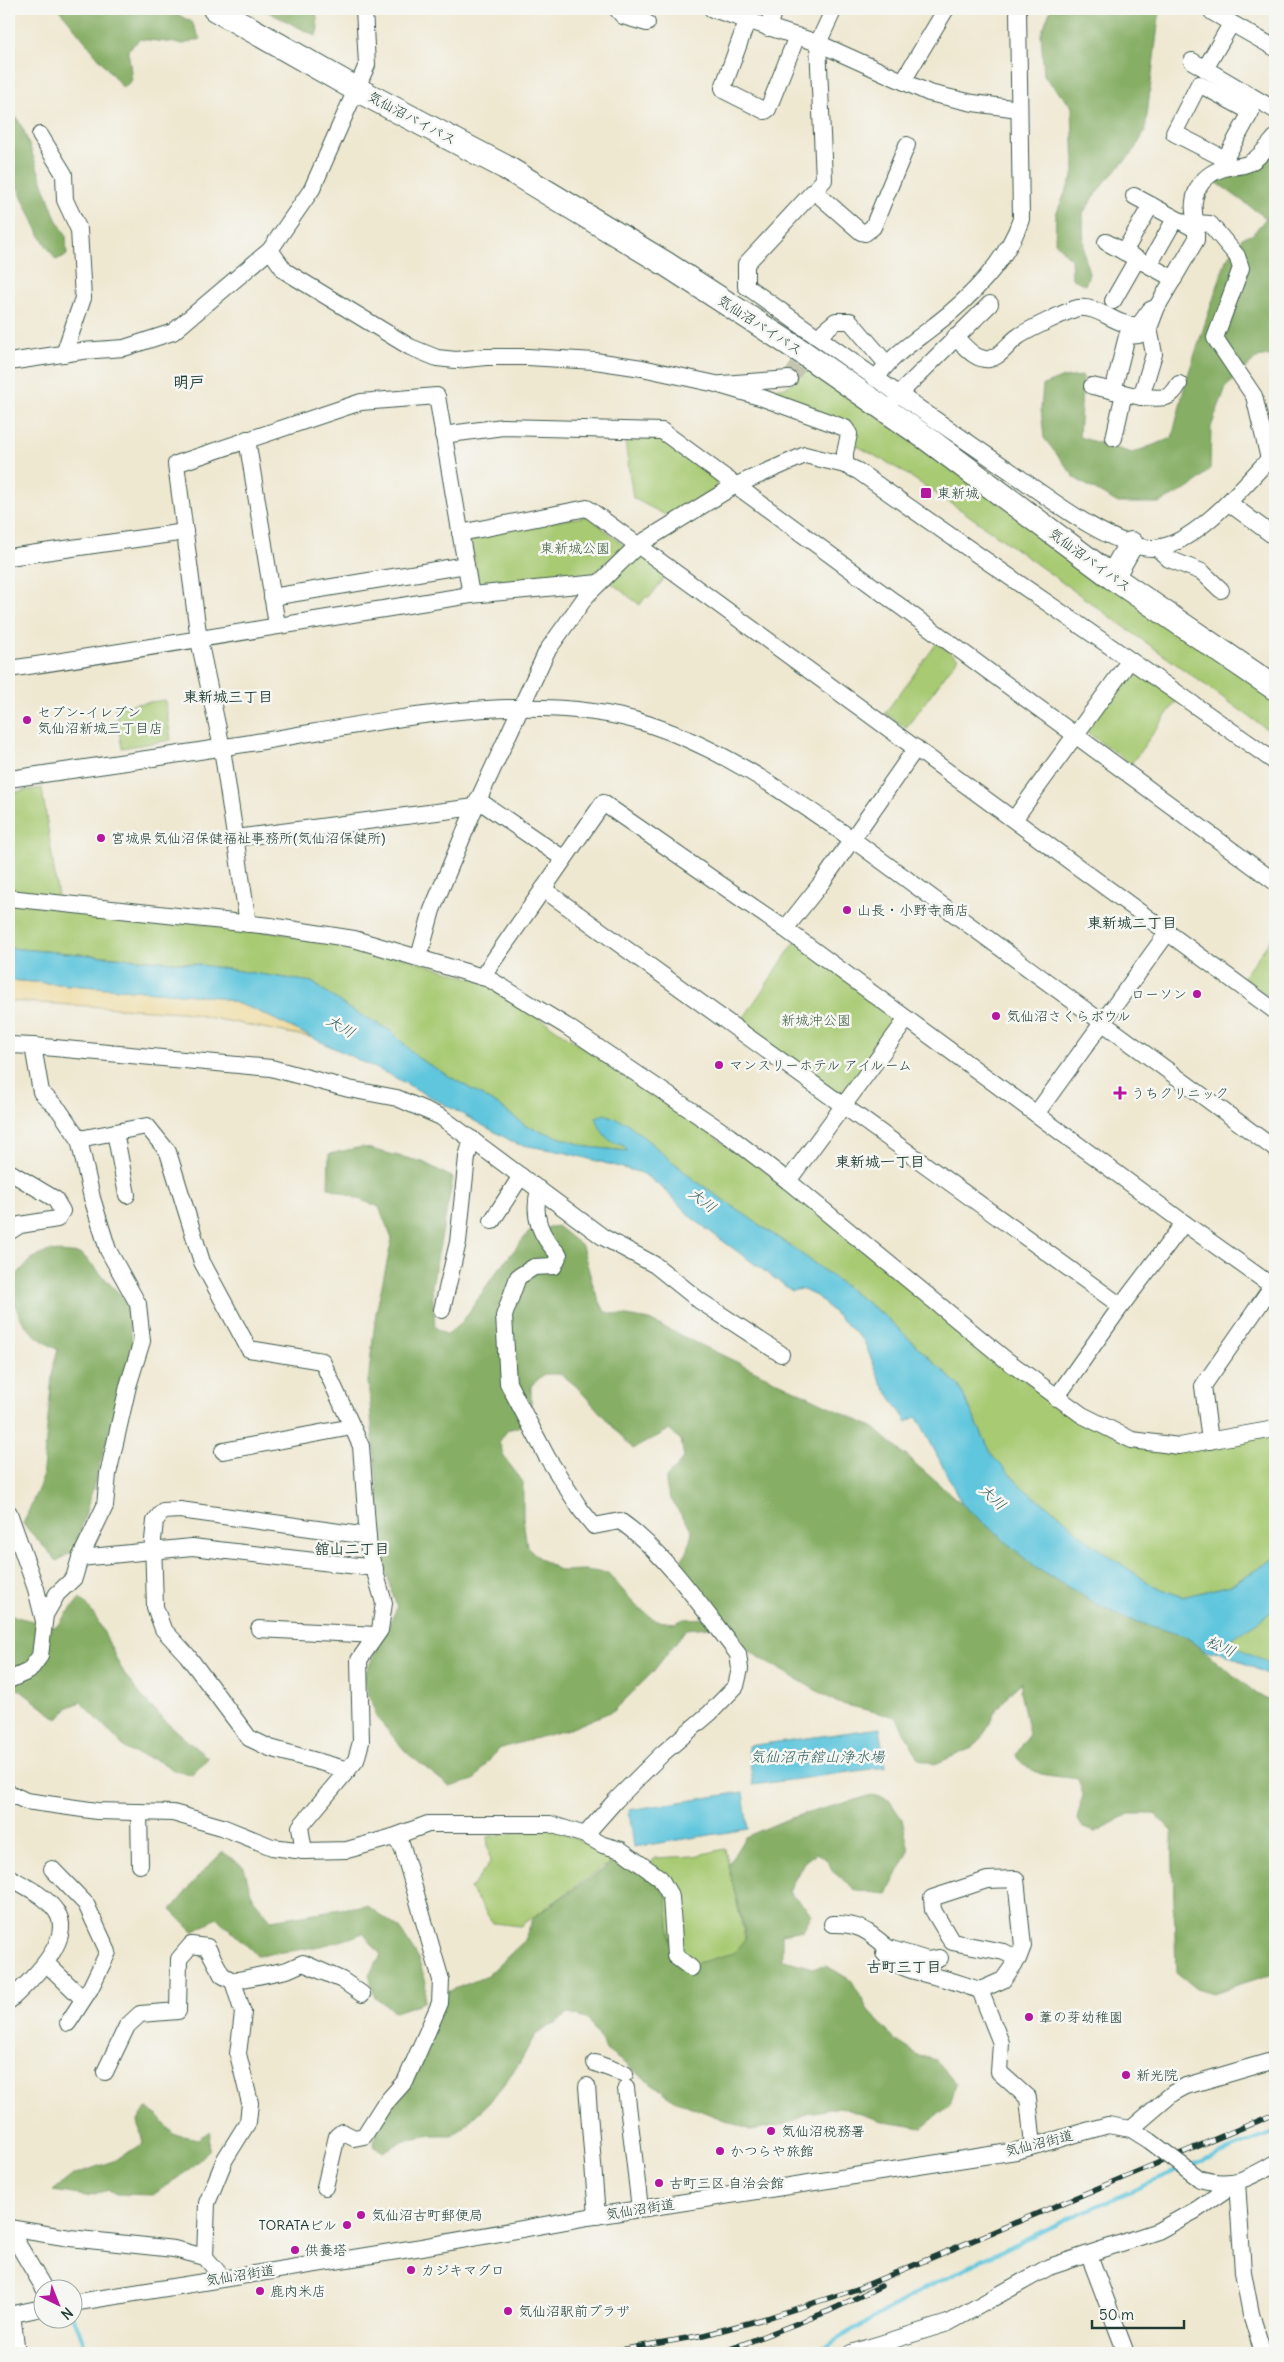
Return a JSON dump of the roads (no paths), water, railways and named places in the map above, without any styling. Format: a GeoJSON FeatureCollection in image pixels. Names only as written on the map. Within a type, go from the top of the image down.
{"type":"FeatureCollection","features":[{"type":"Feature","properties":{"kind":"highway","name":"気仙沼バイパス"},"geometry":{"type":"LineString","coordinates":[[215,9],[356,89],[505,167],[666,264],[802,352],[929,440],[1112,577],[1275,688]]}},
{"type":"Feature","properties":{"kind":"highway"},"geometry":{"type":"LineString","coordinates":[[1112,577],[1131,544]]}},
{"type":"Feature","properties":{"kind":"street"},"geometry":{"type":"LineString","coordinates":[[9,362],[124,348],[173,332],[270,250],[312,189],[367,65],[364,9]]}},
{"type":"Feature","properties":{"kind":"street"},"geometry":{"type":"LineString","coordinates":[[618,9],[623,16],[647,23]]}},
{"type":"Feature","properties":{"kind":"street"},"geometry":{"type":"LineString","coordinates":[[712,9],[743,16],[768,28],[818,43],[929,93],[973,104],[1019,109]]}},
{"type":"Feature","properties":{"kind":"street"},"geometry":{"type":"LineString","coordinates":[[768,28],[774,9]]}},
{"type":"Feature","properties":{"kind":"street"},"geometry":{"type":"LineString","coordinates":[[834,9],[818,43],[824,180],[746,264],[746,286],[897,396],[1054,503],[1115,538],[1131,544],[1157,548],[1176,545],[1229,503],[1272,458],[1254,396],[1215,338],[1241,268],[1237,256],[1210,224],[1196,227],[1134,196]]}},
{"type":"Feature","properties":{"kind":"street"},"geometry":{"type":"LineString","coordinates":[[904,81],[946,9]]}},
{"type":"Feature","properties":{"kind":"street"},"geometry":{"type":"LineString","coordinates":[[897,396],[955,337],[979,302],[1015,238],[1021,219],[1018,9]]}},
{"type":"Feature","properties":{"kind":"street"},"geometry":{"type":"LineString","coordinates":[[1212,12],[1275,48]]}},
{"type":"Feature","properties":{"kind":"street"},"geometry":{"type":"LineString","coordinates":[[743,16],[723,88],[725,92],[765,111],[768,109],[797,36]]}},
{"type":"Feature","properties":{"kind":"street"},"geometry":{"type":"LineString","coordinates":[[1231,24],[1199,65],[1275,110]]}},
{"type":"Feature","properties":{"kind":"street"},"geometry":{"type":"LineString","coordinates":[[1199,84],[1251,112],[1233,144],[1225,159],[1174,133],[1199,84]]}},
{"type":"Feature","properties":{"kind":"street"},"geometry":{"type":"LineString","coordinates":[[40,136],[64,174],[65,200],[79,230],[83,298],[64,354]]}},
{"type":"Feature","properties":{"kind":"street"},"geometry":{"type":"LineString","coordinates":[[1142,397],[1154,354],[1149,328],[1157,307],[1196,240],[1196,227],[1192,209],[1195,191],[1206,179],[1222,169],[1248,164],[1275,138]]}},
{"type":"Feature","properties":{"kind":"street"},"geometry":{"type":"LineString","coordinates":[[1233,144],[1248,164]]}},
{"type":"Feature","properties":{"kind":"street"},"geometry":{"type":"LineString","coordinates":[[814,191],[860,232],[865,232],[874,227],[907,145]]}},
{"type":"Feature","properties":{"kind":"street"},"geometry":{"type":"LineString","coordinates":[[1113,302],[1136,259],[1151,205]]}},
{"type":"Feature","properties":{"kind":"street"},"geometry":{"type":"LineString","coordinates":[[1136,259],[1175,218]]}},
{"type":"Feature","properties":{"kind":"street"},"geometry":{"type":"LineString","coordinates":[[1106,242],[1174,278]]}},
{"type":"Feature","properties":{"kind":"street"},"geometry":{"type":"LineString","coordinates":[[270,250],[284,271],[410,347],[437,358],[456,360],[486,357],[595,361],[642,368],[716,384],[760,397],[845,428],[849,434],[845,453],[845,465]]}},
{"type":"Feature","properties":{"kind":"street"},"geometry":{"type":"LineString","coordinates":[[876,379],[886,363],[956,309],[979,302]]}},
{"type":"Feature","properties":{"kind":"street"},"geometry":{"type":"LineString","coordinates":[[955,337],[975,356],[988,360],[998,355],[1019,336],[1077,308],[1090,309],[1130,326],[1139,325],[1150,310],[1157,307]]}},
{"type":"Feature","properties":{"kind":"street"},"geometry":{"type":"LineString","coordinates":[[824,331],[836,320],[850,321],[886,363]]}},
{"type":"Feature","properties":{"kind":"street"},"geometry":{"type":"LineString","coordinates":[[1114,438],[1118,392],[1127,336],[1139,335],[1149,328]]}},
{"type":"Feature","properties":{"kind":"street"},"geometry":{"type":"LineString","coordinates":[[716,384],[744,380],[789,379]]}},
{"type":"Feature","properties":{"kind":"street"},"geometry":{"type":"LineString","coordinates":[[1092,386],[1142,397],[1164,398],[1172,395],[1180,384]]}},
{"type":"Feature","properties":{"kind":"street"},"geometry":{"type":"LineString","coordinates":[[248,924],[222,748],[199,640],[176,464],[361,402],[437,396],[471,595]]}},
{"type":"Feature","properties":{"kind":"street"},"geometry":{"type":"LineString","coordinates":[[443,434],[503,427],[662,432],[997,676],[1074,736],[1275,882]]}},
{"type":"Feature","properties":{"kind":"street"},"geometry":{"type":"LineString","coordinates":[[247,439],[278,625]]}},
{"type":"Feature","properties":{"kind":"street"},"geometry":{"type":"LineString","coordinates":[[419,957],[432,910],[476,803],[547,651],[587,595],[638,545],[734,486],[805,456],[845,465],[1130,660],[1275,762]]}},
{"type":"Feature","properties":{"kind":"street"},"geometry":{"type":"LineString","coordinates":[[1229,503],[1275,537]]}},
{"type":"Feature","properties":{"kind":"street"},"geometry":{"type":"LineString","coordinates":[[460,532],[587,508],[1015,818],[1275,1011]]}},
{"type":"Feature","properties":{"kind":"street"},"geometry":{"type":"LineString","coordinates":[[9,557],[185,532]]}},
{"type":"Feature","properties":{"kind":"street"},"geometry":{"type":"LineString","coordinates":[[1157,548],[1169,559],[1202,572],[1221,590]]}},
{"type":"Feature","properties":{"kind":"street"},"geometry":{"type":"LineString","coordinates":[[272,597],[466,565]]}},
{"type":"Feature","properties":{"kind":"street"},"geometry":{"type":"LineString","coordinates":[[9,669],[471,595],[599,583]]}},
{"type":"Feature","properties":{"kind":"street"},"geometry":{"type":"LineString","coordinates":[[1015,818],[1130,660]]}},
{"type":"Feature","properties":{"kind":"street"},"geometry":{"type":"LineString","coordinates":[[9,779],[222,748],[424,715],[522,708],[590,713],[647,724],[732,760],[782,790],[852,839],[1275,1149]]}},
{"type":"Feature","properties":{"kind":"street"},"geometry":{"type":"LineString","coordinates":[[785,929],[823,881],[916,748]]}},
{"type":"Feature","properties":{"kind":"street"},"geometry":{"type":"LineString","coordinates":[[235,838],[476,803],[564,859]]}},
{"type":"Feature","properties":{"kind":"street"},"geometry":{"type":"LineString","coordinates":[[482,977],[603,803],[785,929],[1184,1223],[1274,1285],[1203,1386],[1210,1441]]}},
{"type":"Feature","properties":{"kind":"street"},"geometry":{"type":"LineString","coordinates":[[543,889],[1121,1306]]}},
{"type":"Feature","properties":{"kind":"street"},"geometry":{"type":"LineString","coordinates":[[9,898],[248,924],[354,939],[489,979],[574,1032],[729,1136],[788,1181],[1005,1359],[1056,1398],[1082,1415],[1132,1440],[1180,1446],[1275,1429]]}},
{"type":"Feature","properties":{"kind":"street"},"geometry":{"type":"LineString","coordinates":[[1036,1114],[1168,932]]}},
{"type":"Feature","properties":{"kind":"street"},"geometry":{"type":"LineString","coordinates":[[788,1181],[907,1019]]}},
{"type":"Feature","properties":{"kind":"street"},"geometry":{"type":"LineString","coordinates":[[9,1045],[270,1068],[349,1089],[397,1098],[441,1117],[603,1237],[655,1265],[700,1301],[781,1354]]}},
{"type":"Feature","properties":{"kind":"street"},"geometry":{"type":"LineString","coordinates":[[9,1680],[30,1671],[40,1656],[45,1615],[57,1594],[74,1578],[80,1558],[105,1506],[108,1474],[126,1395],[142,1341],[138,1304],[108,1250],[92,1198],[79,1139],[59,1110],[42,1092],[33,1046]]}},
{"type":"Feature","properties":{"kind":"street"},"geometry":{"type":"LineString","coordinates":[[79,1139],[147,1126],[168,1152],[202,1262],[249,1349],[322,1361],[361,1446],[369,1551],[384,1603],[380,1630],[359,1660],[361,1742],[356,1760],[300,1827],[304,1851]]}},
{"type":"Feature","properties":{"kind":"street"},"geometry":{"type":"LineString","coordinates":[[115,1132],[127,1195]]}},
{"type":"Feature","properties":{"kind":"street"},"geometry":{"type":"LineString","coordinates":[[442,1310],[458,1242],[467,1157],[472,1139]]}},
{"type":"Feature","properties":{"kind":"street"},"geometry":{"type":"LineString","coordinates":[[9,1177],[13,1174],[55,1199],[62,1211],[57,1219],[20,1225],[9,1232]]}},
{"type":"Feature","properties":{"kind":"street"},"geometry":{"type":"LineString","coordinates":[[492,1221],[521,1176]]}},
{"type":"Feature","properties":{"kind":"street"},"geometry":{"type":"LineString","coordinates":[[539,1189],[534,1206],[544,1239],[559,1255],[554,1266],[534,1267],[518,1277],[504,1316],[508,1382],[547,1457],[581,1510],[594,1526],[620,1521],[629,1528],[661,1560],[738,1654],[740,1669],[736,1686],[710,1713],[655,1760],[584,1835]]}},
{"type":"Feature","properties":{"kind":"street"},"geometry":{"type":"LineString","coordinates":[[1056,1398],[1121,1306],[1184,1223]]}},
{"type":"Feature","properties":{"kind":"street"},"geometry":{"type":"LineString","coordinates":[[223,1450],[352,1427]]}},
{"type":"Feature","properties":{"kind":"street"},"geometry":{"type":"LineString","coordinates":[[348,1770],[270,1748],[249,1738],[188,1655],[163,1629],[155,1607],[154,1521],[163,1511],[180,1510],[368,1536]]}},
{"type":"Feature","properties":{"kind":"street"},"geometry":{"type":"LineString","coordinates":[[9,1513],[36,1589],[44,1621]]}},
{"type":"Feature","properties":{"kind":"street"},"geometry":{"type":"LineString","coordinates":[[80,1558],[192,1546],[375,1568]]}},
{"type":"Feature","properties":{"kind":"street"},"geometry":{"type":"LineString","coordinates":[[259,1629],[376,1635]]}},
{"type":"Feature","properties":{"kind":"street"},"geometry":{"type":"LineString","coordinates":[[9,1793],[26,1801],[97,1811],[173,1813],[222,1827],[272,1847],[304,1851],[347,1850],[393,1837],[428,1824],[550,1824],[621,1850],[660,1878],[671,1897],[675,1956],[691,1968]]}},
{"type":"Feature","properties":{"kind":"street"},"geometry":{"type":"LineString","coordinates":[[139,1812],[140,1865]]}},
{"type":"Feature","properties":{"kind":"street"},"geometry":{"type":"LineString","coordinates":[[325,2187],[337,2136],[342,2132],[354,2138],[364,2136],[383,2106],[406,2080],[440,2003],[441,1980],[402,1846],[393,1837]]}},
{"type":"Feature","properties":{"kind":"street"},"geometry":{"type":"LineString","coordinates":[[52,1870],[86,1904],[108,1952],[68,2023]]}},
{"type":"Feature","properties":{"kind":"street"},"geometry":{"type":"LineString","coordinates":[[9,1878],[48,1901],[58,1913],[61,1927],[58,1943],[46,1963],[9,2001]]}},
{"type":"Feature","properties":{"kind":"street"},"geometry":{"type":"LineString","coordinates":[[888,1948],[884,1953],[892,1962],[911,1972],[938,1977],[980,1990],[1003,1980],[1018,1959],[1022,1946],[1016,1879],[987,1880],[932,1898],[933,1910],[952,1942],[1004,1952],[1018,1959]]}},
{"type":"Feature","properties":{"kind":"street"},"geometry":{"type":"LineString","coordinates":[[832,1924],[850,1924],[867,1930],[888,1948],[928,1960],[940,1958]]}},
{"type":"Feature","properties":{"kind":"street"},"geometry":{"type":"LineString","coordinates":[[105,2072],[127,2026],[140,2014],[178,2012],[180,1959],[191,1944],[207,1947],[222,1975],[233,1981],[288,1970],[303,1963],[342,1980],[362,1994]]}},
{"type":"Feature","properties":{"kind":"street"},"geometry":{"type":"LineString","coordinates":[[46,1963],[83,1999]]}},
{"type":"Feature","properties":{"kind":"street"},"geometry":{"type":"LineString","coordinates":[[205,2257],[207,2203],[225,2159],[248,2122],[250,2103],[238,2054],[243,2013],[233,1981]]}},
{"type":"Feature","properties":{"kind":"street"},"geometry":{"type":"LineString","coordinates":[[980,1990],[1001,2043],[999,2072],[1028,2098],[1033,2146]]}},
{"type":"Feature","properties":{"kind":"street"},"geometry":{"type":"LineString","coordinates":[[1131,2129],[1174,2093],[1186,2086],[1275,2060]]}},
{"type":"Feature","properties":{"kind":"street"},"geometry":{"type":"LineString","coordinates":[[595,2063],[626,2081],[640,2209]]}},
{"type":"Feature","properties":{"kind":"street"},"geometry":{"type":"LineString","coordinates":[[587,2086],[597,2216]]}},
{"type":"Feature","properties":{"kind":"street","name":"気仙沼街道"},"geometry":{"type":"LineString","coordinates":[[82,2300],[422,2247],[640,2209],[1016,2150],[1108,2125],[1131,2129],[1200,2179],[1216,2184],[1236,2182],[1275,2163]]}},
{"type":"Feature","properties":{"kind":"street"},"geometry":{"type":"LineString","coordinates":[[851,2353],[948,2322],[1049,2267],[1158,2231],[1196,2210],[1236,2182]]}},
{"type":"Feature","properties":{"kind":"street"},"geometry":{"type":"LineString","coordinates":[[1236,2182],[1243,2272],[1251,2314],[1263,2353]]}},
{"type":"Feature","properties":{"kind":"street"},"geometry":{"type":"LineString","coordinates":[[9,2229],[70,2238],[174,2249],[205,2257],[223,2278]]}},
{"type":"Feature","properties":{"kind":"street"},"geometry":{"type":"LineString","coordinates":[[9,2229],[39,2280]]}},
{"type":"Feature","properties":{"kind":"street"},"geometry":{"type":"LineString","coordinates":[[1089,2255],[1126,2353]]}},
{"type":"Feature","properties":{"kind":"street"},"geometry":{"type":"LineString","coordinates":[[17,2353],[11,2315],[32,2310]]}},
{"type":"Feature","properties":{"kind":"water"},"geometry":{"type":"Polygon","coordinates":[[[9,948],[194,964],[312,982],[348,1008],[391,1031],[418,1058],[498,1105],[526,1126],[588,1147],[627,1151],[623,1145],[613,1142],[605,1136],[596,1117],[605,1114],[627,1123],[693,1179],[803,1255],[886,1317],[959,1386],[993,1457],[1024,1489],[1057,1513],[1088,1541],[1152,1585],[1182,1597],[1231,1585],[1275,1558],[1275,1610],[1227,1642],[1275,1666],[1275,1678],[1219,1651],[1207,1652],[1185,1636],[1128,1619],[1097,1604],[1036,1568],[962,1504],[920,1422],[916,1417],[907,1422],[880,1381],[864,1341],[816,1296],[801,1289],[792,1291],[691,1217],[664,1189],[642,1173],[563,1152],[517,1144],[394,1077],[253,1009],[218,997],[9,980],[9,948]]]}},
{"type":"Feature","properties":{"kind":"water","name":"気仙沼市舘山浄水場"},"geometry":{"type":"Polygon","coordinates":[[[880,1728],[886,1767],[753,1785],[748,1746],[880,1728]]]}},
{"type":"Feature","properties":{"kind":"water","name":"気仙沼市舘山浄水場"},"geometry":{"type":"Polygon","coordinates":[[[743,1792],[748,1829],[634,1847],[629,1810],[743,1792]]]}},
{"type":"Feature","properties":{"kind":"waterway"},"geometry":{"type":"LineString","coordinates":[[1191,2166],[1275,2132]]}},
{"type":"Feature","properties":{"kind":"waterway"},"geometry":{"type":"LineString","coordinates":[[814,2353],[930,2285],[1078,2214],[1180,2170]]}},
{"type":"Feature","properties":{"kind":"waterway"},"geometry":{"type":"LineString","coordinates":[[79,2330],[88,2353]]}},
{"type":"Feature","properties":{"kind":"tunnel"},"geometry":{"type":"LineString","coordinates":[[789,379],[824,331]]}},
{"type":"Feature","properties":{"kind":"railway"},"geometry":{"type":"LineString","coordinates":[[603,2353],[704,2335],[767,2318],[857,2289],[1275,2114]]}},
{"type":"Feature","properties":{"kind":"railway"},"geometry":{"type":"LineString","coordinates":[[720,2353],[829,2311],[881,2286]]}},
{"type":"Feature","properties":{"kind":"place","name":"東新城"},"geometry":{"type":"Point","coordinates":[926,493]}},
{"type":"Feature","properties":{"kind":"place","name":"セブン-イレブン 気仙沼新城三丁目店"},"geometry":{"type":"Point","coordinates":[27,720]}},
{"type":"Feature","properties":{"kind":"place","name":"宮城県気仙沼保健福祉事務所(気仙沼保健所)"},"geometry":{"type":"Point","coordinates":[101,838]}},
{"type":"Feature","properties":{"kind":"place","name":"山長・小野寺商店"},"geometry":{"type":"Point","coordinates":[847,910]}},
{"type":"Feature","properties":{"kind":"place","name":"ローソン"},"geometry":{"type":"Point","coordinates":[1197,994]}},
{"type":"Feature","properties":{"kind":"place","name":"気仙沼さくらボウル"},"geometry":{"type":"Point","coordinates":[996,1016]}},
{"type":"Feature","properties":{"kind":"place","name":"マンスリーホテル アイルーム"},"geometry":{"type":"Point","coordinates":[719,1065]}},
{"type":"Feature","properties":{"kind":"place","name":"うちクリニック"},"geometry":{"type":"Point","coordinates":[1120,1093]}},
{"type":"Feature","properties":{"kind":"place","name":"葦の芽幼稚園"},"geometry":{"type":"Point","coordinates":[1029,2017]}},
{"type":"Feature","properties":{"kind":"place","name":"新光院"},"geometry":{"type":"Point","coordinates":[1126,2075]}},
{"type":"Feature","properties":{"kind":"place","name":"気仙沼税務署"},"geometry":{"type":"Point","coordinates":[771,2131]}},
{"type":"Feature","properties":{"kind":"place","name":"かつらや旅館"},"geometry":{"type":"Point","coordinates":[720,2151]}},
{"type":"Feature","properties":{"kind":"place","name":"古町三区 自治会館"},"geometry":{"type":"Point","coordinates":[659,2183]}},
{"type":"Feature","properties":{"kind":"place","name":"気仙沼古町郵便局"},"geometry":{"type":"Point","coordinates":[361,2215]}},
{"type":"Feature","properties":{"kind":"place","name":"TORATAビル"},"geometry":{"type":"Point","coordinates":[347,2225]}},
{"type":"Feature","properties":{"kind":"place","name":"供養塔"},"geometry":{"type":"Point","coordinates":[295,2250]}},
{"type":"Feature","properties":{"kind":"place","name":"カジキマグロ"},"geometry":{"type":"Point","coordinates":[411,2270]}},
{"type":"Feature","properties":{"kind":"place","name":"鹿内米店"},"geometry":{"type":"Point","coordinates":[260,2291]}},
{"type":"Feature","properties":{"kind":"place","name":"気仙沼駅前プラザ"},"geometry":{"type":"Point","coordinates":[508,2311]}},
{"type":"Feature","properties":{"kind":"district","name":"明戸"},"geometry":{"type":"Point","coordinates":[189,382]}},
{"type":"Feature","properties":{"kind":"district","name":"東新城三丁目"},"geometry":{"type":"Point","coordinates":[228,696]}},
{"type":"Feature","properties":{"kind":"district","name":"東新城二丁目"},"geometry":{"type":"Point","coordinates":[1132,922]}},
{"type":"Feature","properties":{"kind":"district","name":"東新城一丁目"},"geometry":{"type":"Point","coordinates":[880,1161]}},
{"type":"Feature","properties":{"kind":"district","name":"舘山二丁目"},"geometry":{"type":"Point","coordinates":[352,1548]}},
{"type":"Feature","properties":{"kind":"district","name":"古町三丁目"},"geometry":{"type":"Point","coordinates":[904,1966]}},
{"type":"Feature","properties":{"kind":"park label","name":"東新城公園"},"geometry":{"type":"Point","coordinates":[575,548]}},
{"type":"Feature","properties":{"kind":"park label","name":"新城沖公園"},"geometry":{"type":"Point","coordinates":[816,1020]}},
{"type":"Feature","properties":{"kind":"water label","name":"大川"},"geometry":{"type":"Point","coordinates":[341,1026]}},
{"type":"Feature","properties":{"kind":"water label","name":"大川"},"geometry":{"type":"Point","coordinates":[703,1200]}},
{"type":"Feature","properties":{"kind":"water label","name":"大川"},"geometry":{"type":"Point","coordinates":[993,1497]}},
{"type":"Feature","properties":{"kind":"water label","name":"松川"},"geometry":{"type":"Point","coordinates":[1221,1646]}}]}
